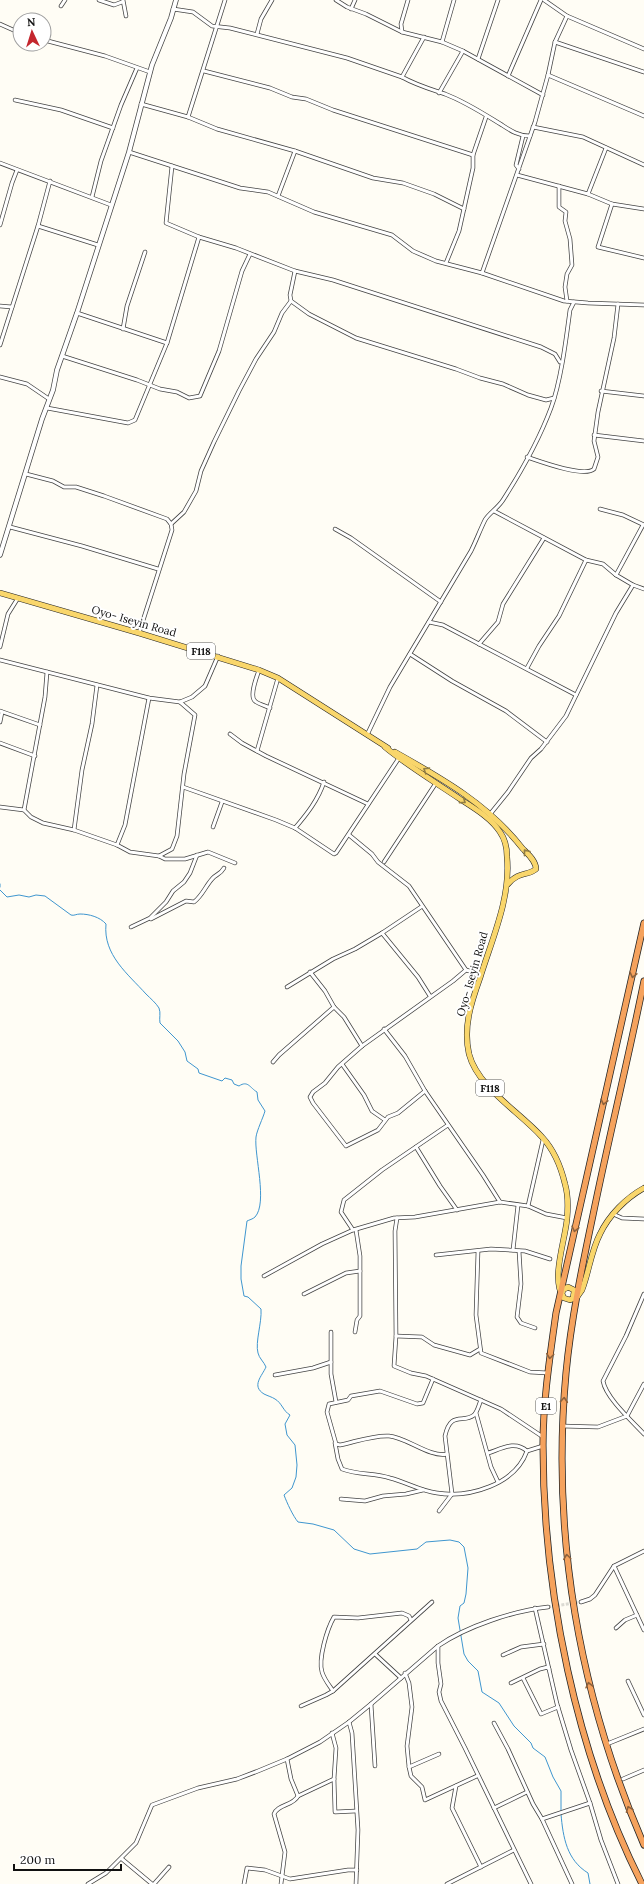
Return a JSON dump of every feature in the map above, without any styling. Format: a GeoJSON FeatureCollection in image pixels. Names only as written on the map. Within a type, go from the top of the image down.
{"type":"FeatureCollection","features":[{"type":"Feature","properties":{"kind":"highway","name":"E1"},"geometry":{"type":"LineString","coordinates":[[644,923],[569,1291],[567,1366],[562,1426],[564,1535],[580,1648],[592,1697],[618,1781],[644,1845]]}},
{"type":"Feature","properties":{"kind":"highway","name":"E1"},"geometry":{"type":"LineString","coordinates":[[642,1884],[601,1787],[584,1735],[569,1672],[557,1615],[549,1560],[543,1437],[548,1373],[611,1126],[644,981]]}},
{"type":"Feature","properties":{"kind":"main road","name":"Oyo- Iseyin Road"},"geometry":{"type":"LineString","coordinates":[[0,593],[218,656],[278,678],[367,735],[451,785],[491,813],[512,834],[536,866],[533,872],[518,875],[508,884]]}},
{"type":"Feature","properties":{"kind":"main road","name":"Oyo- Iseyin Road"},"geometry":{"type":"LineString","coordinates":[[385,746],[399,758],[477,810],[500,832],[507,850],[508,884],[503,906],[468,1016],[466,1032],[470,1056],[474,1067],[490,1088],[544,1138],[559,1165],[566,1185],[567,1218],[559,1276],[569,1291]]}},
{"type":"Feature","properties":{"kind":"main road"},"geometry":{"type":"LineString","coordinates":[[569,1291],[584,1283],[600,1234],[613,1214],[626,1200],[644,1188]]}},
{"type":"Feature","properties":{"kind":"main road"},"geometry":{"type":"LineString","coordinates":[[569,1291],[584,1283]]}},
{"type":"Feature","properties":{"kind":"street"},"geometry":{"type":"LineString","coordinates":[[61,6],[65,0]]}},
{"type":"Feature","properties":{"kind":"street"},"geometry":{"type":"LineString","coordinates":[[99,0],[114,5],[122,1],[126,16]]}},
{"type":"Feature","properties":{"kind":"street"},"geometry":{"type":"LineString","coordinates":[[0,555],[10,527],[18,496],[47,408],[62,356],[129,152],[150,72],[176,0]]}},
{"type":"Feature","properties":{"kind":"street"},"geometry":{"type":"LineString","coordinates":[[188,117],[204,71],[216,26],[225,0]]}},
{"type":"Feature","properties":{"kind":"street"},"geometry":{"type":"LineString","coordinates":[[257,34],[261,19],[272,0]]}},
{"type":"Feature","properties":{"kind":"street"},"geometry":{"type":"LineString","coordinates":[[336,0],[351,9],[366,14],[402,32],[442,42],[478,58],[543,95]]}},
{"type":"Feature","properties":{"kind":"street"},"geometry":{"type":"LineString","coordinates":[[351,9],[355,0]]}},
{"type":"Feature","properties":{"kind":"street"},"geometry":{"type":"LineString","coordinates":[[402,32],[401,24],[408,0]]}},
{"type":"Feature","properties":{"kind":"street"},"geometry":{"type":"LineString","coordinates":[[442,42],[454,0]]}},
{"type":"Feature","properties":{"kind":"street"},"geometry":{"type":"LineString","coordinates":[[478,58],[498,0]]}},
{"type":"Feature","properties":{"kind":"street"},"geometry":{"type":"LineString","coordinates":[[508,76],[541,0]]}},
{"type":"Feature","properties":{"kind":"street"},"geometry":{"type":"LineString","coordinates":[[544,0],[567,16],[644,49]]}},
{"type":"Feature","properties":{"kind":"street"},"geometry":{"type":"LineString","coordinates":[[173,9],[193,12],[206,23],[216,26],[257,34],[336,57],[347,58],[402,77],[424,88],[439,92],[476,108],[486,117],[523,136],[530,136]]}},
{"type":"Feature","properties":{"kind":"street"},"geometry":{"type":"LineString","coordinates":[[482,273],[533,127],[543,95],[555,42],[567,16]]}},
{"type":"Feature","properties":{"kind":"street"},"geometry":{"type":"LineString","coordinates":[[0,26],[12,30]]}},
{"type":"Feature","properties":{"kind":"street"},"geometry":{"type":"LineString","coordinates":[[402,77],[424,37]]}},
{"type":"Feature","properties":{"kind":"street"},"geometry":{"type":"LineString","coordinates":[[52,42],[105,56],[150,72]]}},
{"type":"Feature","properties":{"kind":"street"},"geometry":{"type":"LineString","coordinates":[[555,42],[644,72]]}},
{"type":"Feature","properties":{"kind":"street"},"geometry":{"type":"LineString","coordinates":[[439,92],[462,51]]}},
{"type":"Feature","properties":{"kind":"street"},"geometry":{"type":"LineString","coordinates":[[92,197],[98,170],[137,68]]}},
{"type":"Feature","properties":{"kind":"street"},"geometry":{"type":"LineString","coordinates":[[204,71],[270,88],[292,97],[306,99],[333,110],[473,155]]}},
{"type":"Feature","properties":{"kind":"street"},"geometry":{"type":"LineString","coordinates":[[548,75],[644,116]]}},
{"type":"Feature","properties":{"kind":"street"},"geometry":{"type":"LineString","coordinates":[[15,100],[61,110],[113,128]]}},
{"type":"Feature","properties":{"kind":"street"},"geometry":{"type":"LineString","coordinates":[[141,104],[188,117],[230,133],[295,151],[372,178],[403,184],[434,194],[464,209]]}},
{"type":"Feature","properties":{"kind":"street"},"geometry":{"type":"LineString","coordinates":[[446,264],[459,230],[473,168],[473,155],[486,117]]}},
{"type":"Feature","properties":{"kind":"street"},"geometry":{"type":"LineString","coordinates":[[533,127],[583,137],[644,165]]}},
{"type":"Feature","properties":{"kind":"street"},"geometry":{"type":"LineString","coordinates":[[519,169],[516,166],[523,136]]}},
{"type":"Feature","properties":{"kind":"street"},"geometry":{"type":"LineString","coordinates":[[588,194],[606,148]]}},
{"type":"Feature","properties":{"kind":"street"},"geometry":{"type":"LineString","coordinates":[[278,196],[295,151]]}},
{"type":"Feature","properties":{"kind":"street"},"geometry":{"type":"LineString","coordinates":[[129,152],[240,188],[278,196],[314,212],[387,233],[413,250],[446,264],[482,273],[566,301],[644,305]]}},
{"type":"Feature","properties":{"kind":"street"},"geometry":{"type":"LineString","coordinates":[[0,163],[111,205]]}},
{"type":"Feature","properties":{"kind":"street"},"geometry":{"type":"LineString","coordinates":[[172,166],[166,223],[199,237],[217,241],[296,271],[333,280],[485,328],[555,354],[563,353]]}},
{"type":"Feature","properties":{"kind":"street"},"geometry":{"type":"LineString","coordinates":[[0,225],[12,183],[18,170]]}},
{"type":"Feature","properties":{"kind":"street"},"geometry":{"type":"LineString","coordinates":[[516,175],[588,194],[612,204],[644,209]]}},
{"type":"Feature","properties":{"kind":"street"},"geometry":{"type":"LineString","coordinates":[[0,345],[38,226],[50,181]]}},
{"type":"Feature","properties":{"kind":"street"},"geometry":{"type":"LineString","coordinates":[[559,186],[559,207],[566,212],[565,221],[570,239],[572,265],[567,274],[566,281],[566,301],[570,310]]}},
{"type":"Feature","properties":{"kind":"street"},"geometry":{"type":"LineString","coordinates":[[612,204],[598,247],[644,258]]}},
{"type":"Feature","properties":{"kind":"street"},"geometry":{"type":"LineString","coordinates":[[38,226],[98,245]]}},
{"type":"Feature","properties":{"kind":"street"},"geometry":{"type":"LineString","coordinates":[[47,408],[132,423],[135,420],[167,342],[199,237]]}},
{"type":"Feature","properties":{"kind":"street"},"geometry":{"type":"LineString","coordinates":[[123,329],[127,306],[145,252]]}},
{"type":"Feature","properties":{"kind":"street"},"geometry":{"type":"LineString","coordinates":[[62,356],[107,370],[168,392],[177,392],[189,398],[200,396],[219,352],[242,271],[250,254]]}},
{"type":"Feature","properties":{"kind":"street"},"geometry":{"type":"LineString","coordinates":[[296,271],[290,295],[291,301],[309,314],[356,338],[456,368],[480,378],[503,384],[528,395],[546,400],[554,398]]}},
{"type":"Feature","properties":{"kind":"street"},"geometry":{"type":"LineString","coordinates":[[171,524],[184,512],[196,491],[201,471],[239,391],[256,359],[274,332],[282,313],[291,301]]}},
{"type":"Feature","properties":{"kind":"street"},"geometry":{"type":"LineString","coordinates":[[367,735],[390,687],[481,532],[488,515],[494,512],[503,500],[551,409],[563,353],[570,310],[574,302]]}},
{"type":"Feature","properties":{"kind":"street"},"geometry":{"type":"LineString","coordinates":[[527,457],[556,467],[592,472],[598,457],[594,442],[594,435],[601,391],[614,338],[618,304]]}},
{"type":"Feature","properties":{"kind":"street"},"geometry":{"type":"LineString","coordinates":[[0,306],[12,307]]}},
{"type":"Feature","properties":{"kind":"street"},"geometry":{"type":"LineString","coordinates":[[77,313],[167,342]]}},
{"type":"Feature","properties":{"kind":"street"},"geometry":{"type":"LineString","coordinates":[[555,354],[561,363]]}},
{"type":"Feature","properties":{"kind":"street"},"geometry":{"type":"LineString","coordinates":[[0,377],[27,384],[49,399]]}},
{"type":"Feature","properties":{"kind":"street"},"geometry":{"type":"LineString","coordinates":[[601,391],[644,394]]}},
{"type":"Feature","properties":{"kind":"street"},"geometry":{"type":"LineString","coordinates":[[546,400],[551,409]]}},
{"type":"Feature","properties":{"kind":"street"},"geometry":{"type":"LineString","coordinates":[[594,435],[644,441]]}},
{"type":"Feature","properties":{"kind":"street"},"geometry":{"type":"LineString","coordinates":[[26,474],[53,481],[64,487],[76,487],[104,496],[167,519],[171,524],[172,530],[158,569],[154,588],[139,633]]}},
{"type":"Feature","properties":{"kind":"street"},"geometry":{"type":"LineString","coordinates":[[600,509],[623,515],[644,525],[616,575]]}},
{"type":"Feature","properties":{"kind":"street"},"geometry":{"type":"LineString","coordinates":[[494,512],[586,560],[603,564],[616,575],[633,585],[644,589]]}},
{"type":"Feature","properties":{"kind":"street"},"geometry":{"type":"LineString","coordinates":[[10,527],[82,546],[158,569]]}},
{"type":"Feature","properties":{"kind":"street"},"geometry":{"type":"LineString","coordinates":[[335,529],[352,538],[404,577],[441,602]]}},
{"type":"Feature","properties":{"kind":"street"},"geometry":{"type":"LineString","coordinates":[[479,644],[498,622],[503,604],[544,538]]}},
{"type":"Feature","properties":{"kind":"street"},"geometry":{"type":"LineString","coordinates":[[527,668],[539,646],[559,616],[586,560]]}},
{"type":"Feature","properties":{"kind":"street"},"geometry":{"type":"LineString","coordinates":[[491,813],[508,792],[531,758],[547,742],[566,716],[616,613],[633,585]]}},
{"type":"Feature","properties":{"kind":"street"},"geometry":{"type":"LineString","coordinates":[[0,647],[8,614],[18,598]]}},
{"type":"Feature","properties":{"kind":"street"},"geometry":{"type":"LineString","coordinates":[[429,622],[443,625],[576,695]]}},
{"type":"Feature","properties":{"kind":"street"},"geometry":{"type":"LineString","coordinates":[[410,654],[433,667],[452,681],[493,702],[525,724],[547,742]]}},
{"type":"Feature","properties":{"kind":"street"},"geometry":{"type":"LineString","coordinates":[[0,660],[149,698],[180,702],[192,697],[205,686],[218,656]]}},
{"type":"Feature","properties":{"kind":"street"},"geometry":{"type":"LineString","coordinates":[[259,670],[254,682],[253,698],[255,701],[270,708]]}},
{"type":"Feature","properties":{"kind":"street"},"geometry":{"type":"LineString","coordinates":[[24,810],[35,756],[47,672]]}},
{"type":"Feature","properties":{"kind":"street"},"geometry":{"type":"LineString","coordinates":[[257,751],[278,678]]}},
{"type":"Feature","properties":{"kind":"street"},"geometry":{"type":"LineString","coordinates":[[74,830],[82,770],[92,724],[97,685]]}},
{"type":"Feature","properties":{"kind":"street"},"geometry":{"type":"LineString","coordinates":[[117,845],[125,825],[149,698]]}},
{"type":"Feature","properties":{"kind":"street"},"geometry":{"type":"LineString","coordinates":[[159,856],[172,849],[174,842],[195,715],[180,702]]}},
{"type":"Feature","properties":{"kind":"street"},"geometry":{"type":"LineString","coordinates":[[0,722],[1,712],[40,725]]}},
{"type":"Feature","properties":{"kind":"street"},"geometry":{"type":"LineString","coordinates":[[230,734],[242,743],[257,751],[368,804]]}},
{"type":"Feature","properties":{"kind":"street"},"geometry":{"type":"LineString","coordinates":[[0,743],[35,756]]}},
{"type":"Feature","properties":{"kind":"street"},"geometry":{"type":"LineString","coordinates":[[183,786],[222,802],[295,828],[334,854],[349,835],[399,758]]}},
{"type":"Feature","properties":{"kind":"street"},"geometry":{"type":"LineString","coordinates":[[295,828],[309,813],[321,791],[324,782]]}},
{"type":"Feature","properties":{"kind":"street"},"geometry":{"type":"LineString","coordinates":[[384,862],[436,783]]}},
{"type":"Feature","properties":{"kind":"street"},"geometry":{"type":"LineString","coordinates":[[213,828],[222,802]]}},
{"type":"Feature","properties":{"kind":"street"},"geometry":{"type":"LineString","coordinates":[[0,807],[24,810],[31,817],[43,823],[74,830],[117,845],[130,852],[159,856],[165,859],[178,859],[208,852],[235,863]]}},
{"type":"Feature","properties":{"kind":"street"},"geometry":{"type":"LineString","coordinates":[[349,835],[372,854],[378,862],[409,886],[421,907],[466,970],[481,974]]}},
{"type":"Feature","properties":{"kind":"street"},"geometry":{"type":"LineString","coordinates":[[146,921],[166,902],[172,891],[184,882],[190,873],[197,855]]}},
{"type":"Feature","properties":{"kind":"street"},"geometry":{"type":"LineString","coordinates":[[131,927],[146,921],[186,900],[194,902],[199,898],[212,878],[220,874],[224,868]]}},
{"type":"Feature","properties":{"kind":"street"},"geometry":{"type":"LineString","coordinates":[[288,987],[310,972],[382,933],[421,907]]}},
{"type":"Feature","properties":{"kind":"street"},"geometry":{"type":"LineString","coordinates":[[382,933],[418,977],[430,996]]}},
{"type":"Feature","properties":{"kind":"street"},"geometry":{"type":"LineString","coordinates":[[425,1091],[398,1113],[385,1120],[378,1130],[349,1146],[344,1145],[310,1097],[313,1092],[325,1083],[342,1064],[362,1046],[453,981],[466,970]]}},
{"type":"Feature","properties":{"kind":"street"},"geometry":{"type":"LineString","coordinates":[[310,972],[325,991],[334,1007],[344,1017],[362,1046]]}},
{"type":"Feature","properties":{"kind":"street"},"geometry":{"type":"LineString","coordinates":[[273,1062],[278,1055],[334,1007]]}},
{"type":"Feature","properties":{"kind":"street"},"geometry":{"type":"LineString","coordinates":[[384,1029],[405,1056],[425,1091],[500,1202]]}},
{"type":"Feature","properties":{"kind":"street"},"geometry":{"type":"LineString","coordinates":[[342,1064],[364,1095],[372,1111],[385,1120]]}},
{"type":"Feature","properties":{"kind":"street"},"geometry":{"type":"LineString","coordinates":[[355,1332],[357,1320],[360,1316],[360,1256],[354,1230],[342,1212],[344,1200],[376,1174],[448,1125]]}},
{"type":"Feature","properties":{"kind":"street"},"geometry":{"type":"LineString","coordinates":[[528,1206],[543,1140]]}},
{"type":"Feature","properties":{"kind":"street"},"geometry":{"type":"LineString","coordinates":[[416,1147],[457,1210]]}},
{"type":"Feature","properties":{"kind":"street"},"geometry":{"type":"LineString","coordinates":[[264,1276],[322,1244],[354,1230],[397,1218],[457,1210],[500,1202],[528,1206],[546,1214],[567,1218]]}},
{"type":"Feature","properties":{"kind":"street"},"geometry":{"type":"LineString","coordinates":[[513,1250],[518,1205]]}},
{"type":"Feature","properties":{"kind":"street"},"geometry":{"type":"LineString","coordinates":[[613,1214],[622,1218],[644,1219]]}},
{"type":"Feature","properties":{"kind":"street"},"geometry":{"type":"LineString","coordinates":[[397,1218],[395,1231],[396,1336],[394,1366],[411,1373],[426,1376],[481,1400],[514,1417],[543,1437]]}},
{"type":"Feature","properties":{"kind":"street"},"geometry":{"type":"LineString","coordinates":[[436,1255],[491,1249],[519,1250],[550,1259]]}},
{"type":"Feature","properties":{"kind":"street"},"geometry":{"type":"LineString","coordinates":[[519,1250],[521,1284],[517,1317],[521,1323],[535,1328]]}},
{"type":"Feature","properties":{"kind":"street"},"geometry":{"type":"LineString","coordinates":[[478,1251],[476,1315],[481,1353],[530,1372],[548,1373]]}},
{"type":"Feature","properties":{"kind":"street"},"geometry":{"type":"LineString","coordinates":[[304,1294],[346,1273],[360,1271]]}},
{"type":"Feature","properties":{"kind":"street"},"geometry":{"type":"LineString","coordinates":[[644,1294],[626,1336],[603,1381],[609,1394],[644,1434]]}},
{"type":"Feature","properties":{"kind":"street"},"geometry":{"type":"LineString","coordinates":[[331,1332],[331,1374],[336,1402]]}},
{"type":"Feature","properties":{"kind":"street"},"geometry":{"type":"LineString","coordinates":[[396,1336],[422,1337],[434,1345],[470,1355],[480,1349]]}},
{"type":"Feature","properties":{"kind":"street"},"geometry":{"type":"LineString","coordinates":[[274,1375],[313,1368],[331,1362]]}},
{"type":"Feature","properties":{"kind":"street"},"geometry":{"type":"LineString","coordinates":[[433,1379],[423,1403],[417,1404],[380,1391],[351,1396],[348,1400],[329,1404],[327,1412],[342,1469],[353,1473],[390,1478],[436,1493],[452,1494],[480,1491],[510,1475],[524,1458],[527,1451],[543,1446]]}},
{"type":"Feature","properties":{"kind":"street"},"geometry":{"type":"LineString","coordinates":[[562,1426],[598,1427],[627,1416],[644,1384]]}},
{"type":"Feature","properties":{"kind":"street"},"geometry":{"type":"LineString","coordinates":[[439,1511],[452,1494],[445,1436],[450,1423],[472,1416],[476,1412],[481,1400]]}},
{"type":"Feature","properties":{"kind":"street"},"geometry":{"type":"LineString","coordinates":[[476,1412],[491,1467],[498,1482]]}},
{"type":"Feature","properties":{"kind":"street"},"geometry":{"type":"LineString","coordinates":[[334,1443],[340,1445],[378,1436],[389,1436],[425,1448],[434,1454],[447,1454]]}},
{"type":"Feature","properties":{"kind":"street"},"geometry":{"type":"LineString","coordinates":[[488,1453],[515,1444],[522,1446],[527,1451]]}},
{"type":"Feature","properties":{"kind":"street"},"geometry":{"type":"LineString","coordinates":[[341,1499],[365,1501],[382,1496],[406,1494],[423,1490]]}},
{"type":"Feature","properties":{"kind":"street"},"geometry":{"type":"LineString","coordinates":[[581,1602],[590,1599],[595,1595],[614,1566],[644,1551]]}},
{"type":"Feature","properties":{"kind":"street"},"geometry":{"type":"LineString","coordinates":[[614,1566],[644,1630]]}},
{"type":"Feature","properties":{"kind":"street"},"geometry":{"type":"LineString","coordinates":[[301,1706],[332,1691],[432,1602]]}},
{"type":"Feature","properties":{"kind":"street"},"geometry":{"type":"LineString","coordinates":[[88,1884],[106,1873],[122,1859],[136,1842],[144,1829],[150,1810],[157,1802],[198,1788],[237,1779],[287,1759],[349,1722],[438,1646],[458,1634],[535,1608],[548,1607]]}},
{"type":"Feature","properties":{"kind":"street"},"geometry":{"type":"LineString","coordinates":[[535,1608],[558,1707],[571,1750],[590,1803],[600,1840],[618,1884]]}},
{"type":"Feature","properties":{"kind":"street"},"geometry":{"type":"LineString","coordinates":[[332,1691],[322,1672],[320,1662],[330,1624],[334,1617],[358,1618],[402,1613],[409,1616],[412,1620]]}},
{"type":"Feature","properties":{"kind":"street"},"geometry":{"type":"LineString","coordinates":[[616,1628],[625,1620],[637,1615]]}},
{"type":"Feature","properties":{"kind":"street"},"geometry":{"type":"LineString","coordinates":[[503,1655],[521,1647],[544,1644]]}},
{"type":"Feature","properties":{"kind":"street"},"geometry":{"type":"LineString","coordinates":[[438,1646],[438,1663],[441,1684],[439,1692],[441,1701],[530,1884]]}},
{"type":"Feature","properties":{"kind":"street"},"geometry":{"type":"LineString","coordinates":[[375,1654],[400,1678]]}},
{"type":"Feature","properties":{"kind":"street"},"geometry":{"type":"LineString","coordinates":[[512,1683],[540,1668],[548,1666],[550,1673]]}},
{"type":"Feature","properties":{"kind":"street"},"geometry":{"type":"LineString","coordinates":[[405,1673],[409,1683],[412,1707],[407,1746],[409,1767],[411,1776],[422,1789],[426,1800],[477,1776]]}},
{"type":"Feature","properties":{"kind":"street"},"geometry":{"type":"LineString","coordinates":[[523,1678],[542,1714],[558,1707]]}},
{"type":"Feature","properties":{"kind":"street"},"geometry":{"type":"LineString","coordinates":[[628,1681],[644,1715]]}},
{"type":"Feature","properties":{"kind":"street"},"geometry":{"type":"LineString","coordinates":[[371,1704],[376,1766]]}},
{"type":"Feature","properties":{"kind":"street"},"geometry":{"type":"LineString","coordinates":[[349,1722],[354,1746],[358,1830],[356,1884]]}},
{"type":"Feature","properties":{"kind":"street"},"geometry":{"type":"LineString","coordinates":[[494,1723],[508,1749],[527,1792],[542,1819],[572,1884]]}},
{"type":"Feature","properties":{"kind":"street"},"geometry":{"type":"LineString","coordinates":[[607,1744],[644,1729]]}},
{"type":"Feature","properties":{"kind":"street"},"geometry":{"type":"LineString","coordinates":[[332,1733],[336,1748],[334,1779],[335,1812],[356,1811]]}},
{"type":"Feature","properties":{"kind":"street"},"geometry":{"type":"LineString","coordinates":[[409,1767],[439,1754]]}},
{"type":"Feature","properties":{"kind":"street"},"geometry":{"type":"LineString","coordinates":[[287,1759],[298,1796]]}},
{"type":"Feature","properties":{"kind":"street"},"geometry":{"type":"LineString","coordinates":[[623,1779],[644,1770]]}},
{"type":"Feature","properties":{"kind":"street"},"geometry":{"type":"LineString","coordinates":[[281,1884],[285,1852],[274,1814],[278,1808],[295,1801],[298,1796],[305,1791],[334,1779]]}},
{"type":"Feature","properties":{"kind":"street"},"geometry":{"type":"LineString","coordinates":[[456,1786],[452,1808],[481,1866]]}},
{"type":"Feature","properties":{"kind":"street"},"geometry":{"type":"LineString","coordinates":[[494,1808],[527,1792]]}},
{"type":"Feature","properties":{"kind":"street"},"geometry":{"type":"LineString","coordinates":[[542,1819],[590,1803]]}},
{"type":"Feature","properties":{"kind":"street"},"geometry":{"type":"LineString","coordinates":[[447,1884],[514,1850]]}},
{"type":"Feature","properties":{"kind":"street"},"geometry":{"type":"LineString","coordinates":[[122,1859],[153,1884],[169,1867]]}},
{"type":"Feature","properties":{"kind":"street"},"geometry":{"type":"LineString","coordinates":[[244,1884],[247,1868],[265,1870],[290,1879],[357,1870]]}},
{"type":"Feature","properties":{"kind":"waterway"},"geometry":{"type":"LineString","coordinates":[[0,890],[7,897],[19,895],[29,897],[36,895],[45,896],[71,915],[80,914],[94,916],[104,922],[106,924],[108,945],[118,963],[158,1006],[160,1012],[160,1023],[178,1041],[185,1052],[187,1061],[198,1069],[199,1073],[222,1081],[225,1078],[232,1080],[234,1084],[239,1086],[242,1084],[247,1084],[257,1092],[258,1100],[265,1111],[256,1137],[261,1190],[259,1210],[255,1217],[247,1221],[241,1266],[241,1279],[244,1296],[248,1297],[261,1309],[257,1349],[266,1367],[259,1381],[258,1388],[264,1394],[277,1401],[290,1415],[285,1424],[287,1435],[295,1445],[297,1465],[296,1477],[292,1488],[284,1495],[298,1522],[313,1524],[334,1530],[354,1549],[370,1554],[417,1549],[426,1542],[450,1540],[459,1542],[464,1547],[468,1568],[466,1594],[464,1603],[460,1606],[458,1618],[464,1654],[468,1661],[478,1671],[482,1692],[499,1703],[514,1726],[531,1743],[533,1748],[545,1757],[553,1777],[561,1791],[561,1811]]}},
{"type":"Feature","properties":{"kind":"waterway"},"geometry":{"type":"LineString","coordinates":[[561,1814],[567,1848],[575,1862],[588,1873],[590,1884]]}},
{"type":"Feature","properties":{"kind":"tunnel"},"geometry":{"type":"LineString","coordinates":[[548,1607],[581,1602]]}}]}
